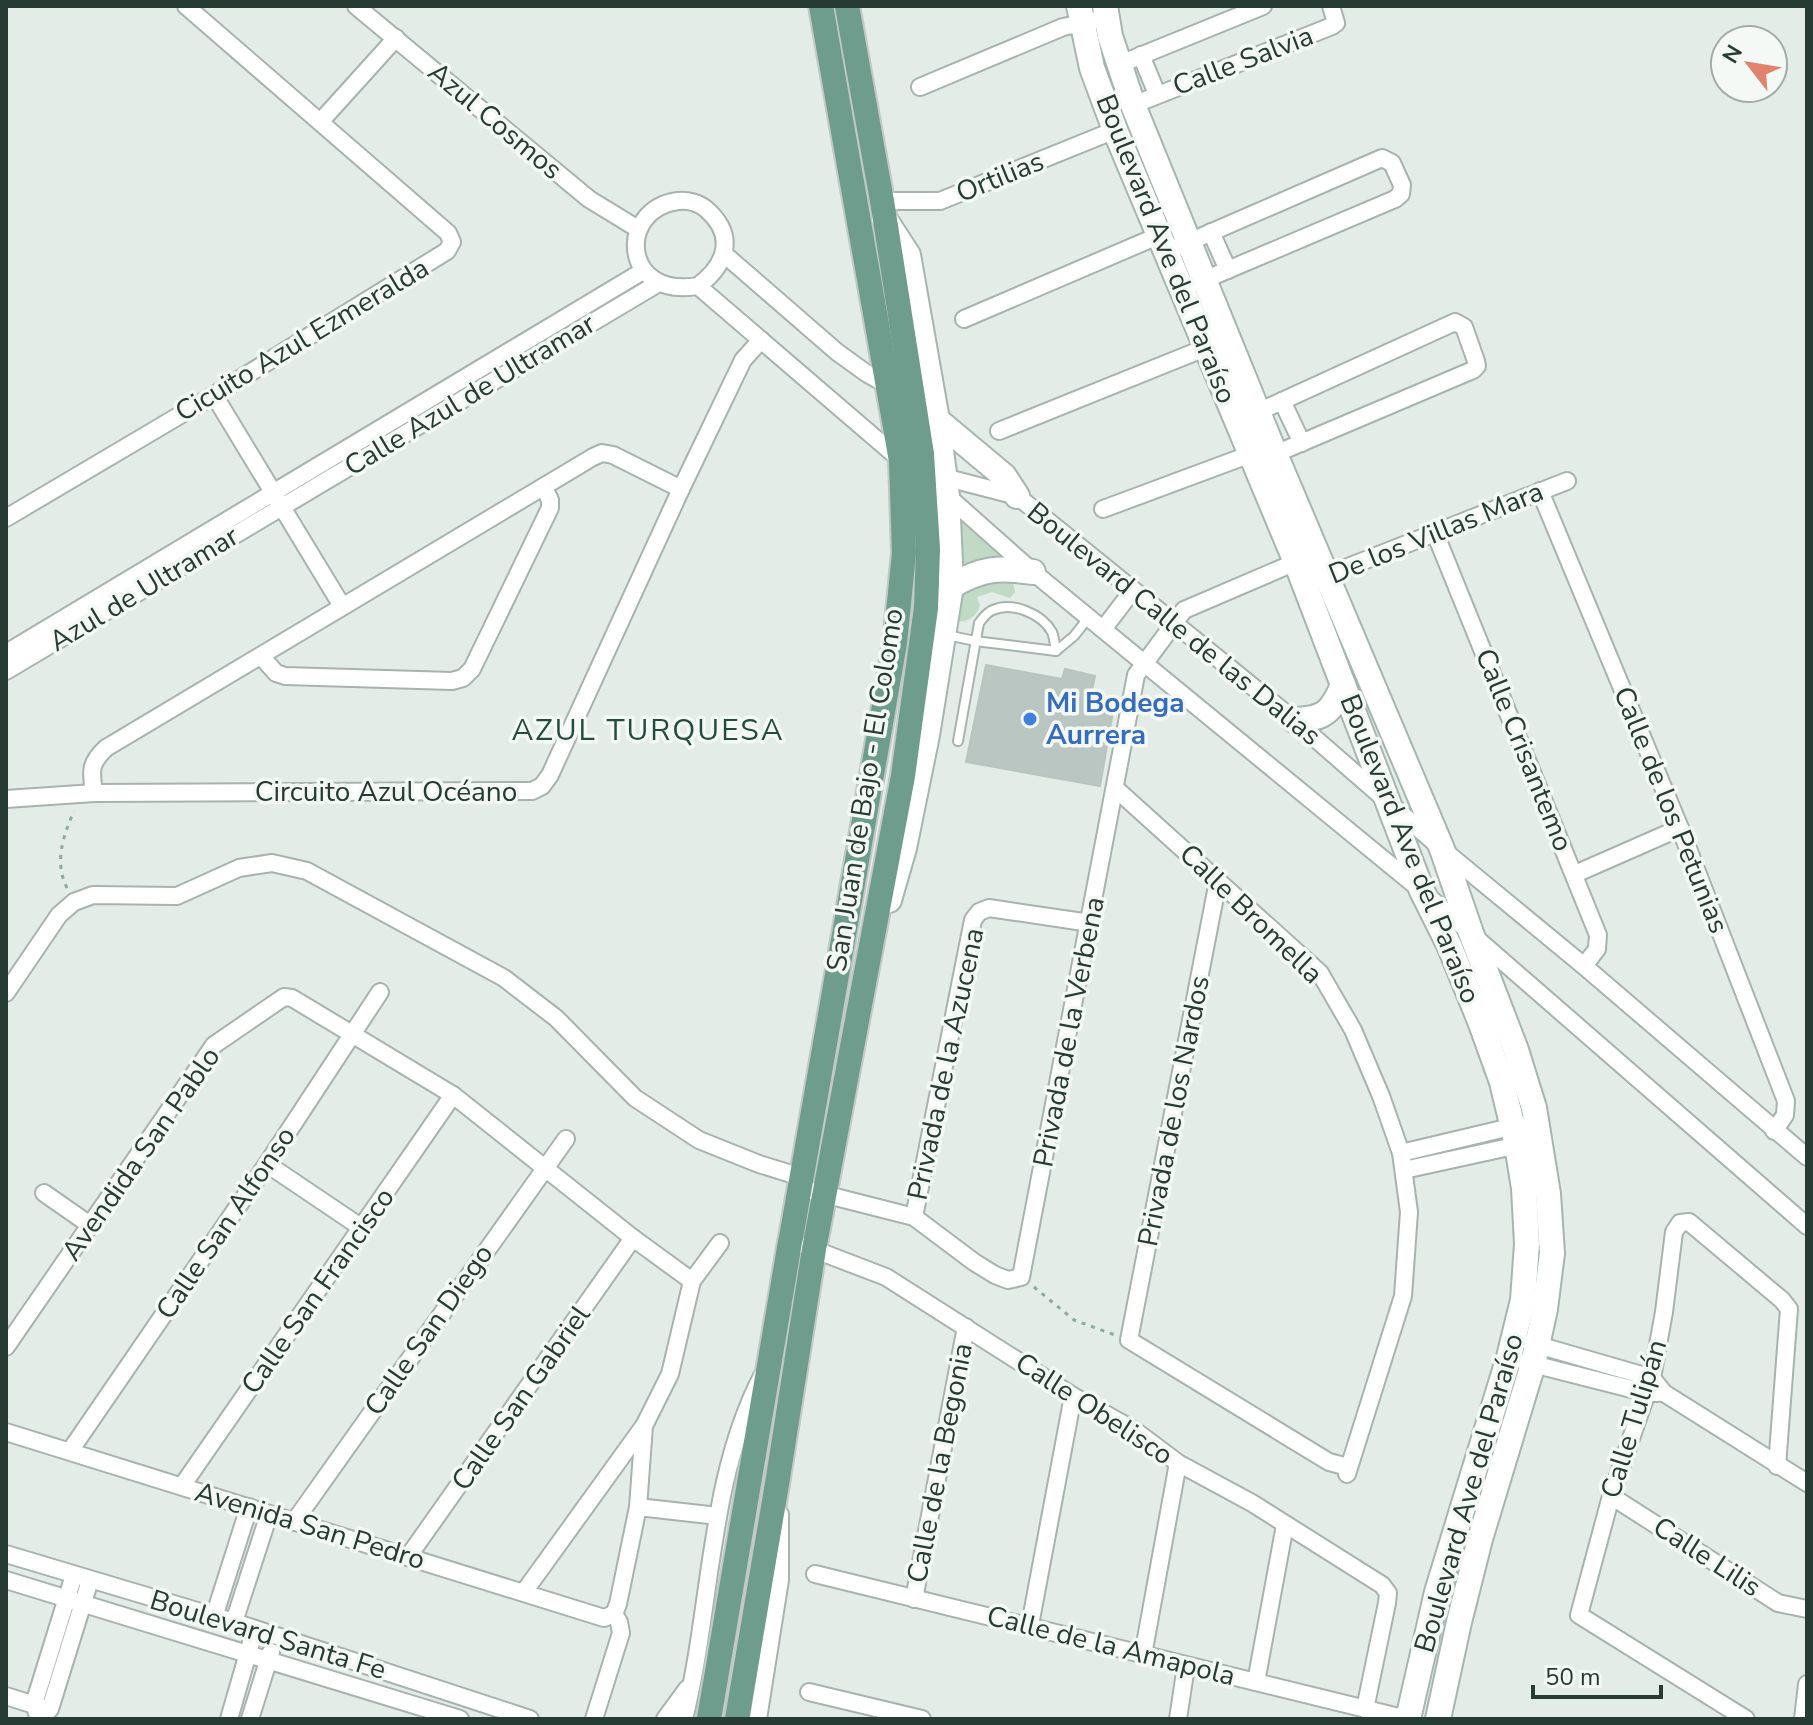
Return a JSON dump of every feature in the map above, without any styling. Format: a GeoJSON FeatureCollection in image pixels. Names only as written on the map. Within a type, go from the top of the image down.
{"type":"FeatureCollection","features":[{"type":"Feature","properties":{"kind":"main road","name":"San Juan de Bajo - El Colomo"},"geometry":{"type":"LineString","coordinates":[[803,1243],[799,1190],[895,643],[904,553],[901,461],[821,6]]}},
{"type":"Feature","properties":{"kind":"main road","name":"San Juan de Bajo - El Colomo"},"geometry":{"type":"LineString","coordinates":[[803,1243],[822,1202],[903,776],[926,608],[928,549],[938,482],[912,391],[847,6]]}},
{"type":"Feature","properties":{"kind":"main road"},"geometry":{"type":"LineString","coordinates":[[709,1719],[770,1361],[803,1243]]}},
{"type":"Feature","properties":{"kind":"main road"},"geometry":{"type":"LineString","coordinates":[[737,1719],[777,1484],[803,1243]]}},
{"type":"Feature","properties":{"kind":"street","name":"Cicuito Azul Ezmeralda"},"geometry":{"type":"LineString","coordinates":[[6,518],[214,395],[447,251],[452,242],[448,233],[186,6]]}},
{"type":"Feature","properties":{"kind":"street","name":"Azul Cosmos"},"geometry":{"type":"LineString","coordinates":[[356,6],[589,199],[638,229]]}},
{"type":"Feature","properties":{"kind":"street","name":"Calle Salvia"},"geometry":{"type":"LineString","coordinates":[[1129,60],[1263,6]]}},
{"type":"Feature","properties":{"kind":"street","name":"Calle Salvia"},"geometry":{"type":"LineString","coordinates":[[1133,105],[1332,26],[1336,18],[1331,6]]}},
{"type":"Feature","properties":{"kind":"street"},"geometry":{"type":"LineString","coordinates":[[920,87],[1093,13]]}},
{"type":"Feature","properties":{"kind":"street","name":"Boulevard Ave del Paraíso"},"geometry":{"type":"LineString","coordinates":[[1093,13],[1129,60],[1133,105],[1216,274],[1258,412],[1263,454],[1309,574],[1442,849],[1516,1050],[1527,1133],[1524,1188],[1527,1244],[1523,1300],[1512,1348],[1437,1592],[1408,1719]]}},
{"type":"Feature","properties":{"kind":"street","name":"Boulevard Ave del Paraíso"},"geometry":{"type":"LineString","coordinates":[[1093,13],[1092,68],[1115,130],[1205,348],[1263,454],[1309,574],[1343,685],[1418,881],[1449,945],[1502,1082],[1527,1133],[1548,1194],[1552,1253],[1536,1355],[1480,1539],[1438,1719]]}},
{"type":"Feature","properties":{"kind":"street"},"geometry":{"type":"LineString","coordinates":[[321,121],[396,38]]}},
{"type":"Feature","properties":{"kind":"street"},"geometry":{"type":"LineString","coordinates":[[1129,60],[1157,94]]}},
{"type":"Feature","properties":{"kind":"street","name":"Ortilias"},"geometry":{"type":"LineString","coordinates":[[882,209],[940,201],[1115,130]]}},
{"type":"Feature","properties":{"kind":"street"},"geometry":{"type":"LineString","coordinates":[[964,319],[1163,244],[1200,236],[1382,158],[1392,163],[1402,185],[1401,194],[1395,199],[1182,289]]}},
{"type":"Feature","properties":{"kind":"street"},"geometry":{"type":"LineString","coordinates":[[684,200],[702,205],[716,218],[724,235],[724,254],[715,273],[698,286],[677,290],[657,284],[643,271],[636,251],[638,229],[649,213],[665,203],[684,200]]}},
{"type":"Feature","properties":{"kind":"street"},"geometry":{"type":"LineString","coordinates":[[865,979],[904,848],[951,586],[938,482],[937,420],[908,255],[882,209]]}},
{"type":"Feature","properties":{"kind":"street"},"geometry":{"type":"LineString","coordinates":[[724,254],[837,352],[887,387],[912,391]]}},
{"type":"Feature","properties":{"kind":"street","name":"Calle Azul de Ultramar"},"geometry":{"type":"LineString","coordinates":[[278,500],[643,271]]}},
{"type":"Feature","properties":{"kind":"street","name":"Calle Azul de Ultramar"},"geometry":{"type":"LineString","coordinates":[[278,500],[657,284]]}},
{"type":"Feature","properties":{"kind":"street","name":"Boulevard Calle de las Dalias"},"geometry":{"type":"LineString","coordinates":[[698,286],[901,461],[938,482],[1033,572],[1418,881],[1471,933],[1807,1226]]}},
{"type":"Feature","properties":{"kind":"street"},"geometry":{"type":"LineString","coordinates":[[1103,509],[1302,443],[1473,370],[1477,366],[1476,361],[1464,327],[1455,322],[1258,412]]}},
{"type":"Feature","properties":{"kind":"street","name":"Circuito Azul Océano"},"geometry":{"type":"LineString","coordinates":[[6,799],[94,793],[532,791],[542,786],[550,775],[743,360],[761,340]]}},
{"type":"Feature","properties":{"kind":"street"},"geometry":{"type":"LineString","coordinates":[[999,431],[1205,348]]}},
{"type":"Feature","properties":{"kind":"street"},"geometry":{"type":"LineString","coordinates":[[214,395],[342,606]]}},
{"type":"Feature","properties":{"kind":"street"},"geometry":{"type":"LineString","coordinates":[[1282,401],[1302,443]]}},
{"type":"Feature","properties":{"kind":"street"},"geometry":{"type":"LineString","coordinates":[[937,420],[1004,476],[1017,496]]}},
{"type":"Feature","properties":{"kind":"street"},"geometry":{"type":"LineString","coordinates":[[94,793],[91,769],[96,757],[106,748],[602,453],[613,455],[681,489]]}},
{"type":"Feature","properties":{"kind":"street","name":"De los Villas Mara"},"geometry":{"type":"LineString","coordinates":[[1174,623],[1184,610],[1435,533],[1567,481]]}},
{"type":"Feature","properties":{"kind":"street","name":"Boulevard Calle de las Dalias"},"geometry":{"type":"LineString","coordinates":[[938,482],[1017,496],[1294,720],[1807,1157]]}},
{"type":"Feature","properties":{"kind":"street"},"geometry":{"type":"LineString","coordinates":[[261,656],[276,673],[285,676],[452,681],[463,678],[472,669],[550,508],[544,488]]}},
{"type":"Feature","properties":{"kind":"street","name":"Calle de los Petunias"},"geometry":{"type":"LineString","coordinates":[[1540,491],[1680,828],[1786,1101],[1785,1115],[1774,1131]]}},
{"type":"Feature","properties":{"kind":"street","name":"Azul de Ultramar"},"geometry":{"type":"LineString","coordinates":[[6,653],[213,531],[278,500]]}},
{"type":"Feature","properties":{"kind":"street","name":"Azul de Ultramar"},"geometry":{"type":"LineString","coordinates":[[6,671],[278,500]]}},
{"type":"Feature","properties":{"kind":"street","name":"Calle Crisantemo"},"geometry":{"type":"LineString","coordinates":[[1435,533],[1598,935],[1597,949],[1584,966]]}},
{"type":"Feature","properties":{"kind":"street"},"geometry":{"type":"LineString","coordinates":[[951,586],[989,569],[1033,572]]}},
{"type":"Feature","properties":{"kind":"street"},"geometry":{"type":"LineString","coordinates":[[1104,628],[1133,590]]}},
{"type":"Feature","properties":{"kind":"street","name":"Privada de la Verbena"},"geometry":{"type":"LineString","coordinates":[[1021,1277],[1136,675],[1174,623]]}},
{"type":"Feature","properties":{"kind":"street"},"geometry":{"type":"LineString","coordinates":[[1294,720],[1317,720],[1334,706],[1343,685]]}},
{"type":"Feature","properties":{"kind":"street","name":"Calle Bromella"},"geometry":{"type":"LineString","coordinates":[[1115,788],[1320,973],[1353,1030],[1381,1096],[1402,1161],[1409,1212],[1403,1296],[1348,1470],[1329,1462],[1129,1340]]}},
{"type":"Feature","properties":{"kind":"street"},"geometry":{"type":"LineString","coordinates":[[1575,874],[1680,828]]}},
{"type":"Feature","properties":{"kind":"street"},"geometry":{"type":"LineString","coordinates":[[1442,849],[1430,852],[1421,859],[1418,881],[1433,894],[1444,892],[1453,883]]}},
{"type":"Feature","properties":{"kind":"street"},"geometry":{"type":"LineString","coordinates":[[6,993],[59,915],[74,902],[93,895],[177,896],[239,868],[272,863],[307,871],[504,978],[556,1018],[635,1098],[699,1140],[759,1164],[822,1202],[914,1217],[995,1275],[1008,1280],[1021,1277]]}},
{"type":"Feature","properties":{"kind":"street","name":"Privada de los Nardos"},"geometry":{"type":"LineString","coordinates":[[1129,1340],[1218,881]]}},
{"type":"Feature","properties":{"kind":"street","name":"Privada de la Azucena"},"geometry":{"type":"LineString","coordinates":[[914,1217],[973,920],[979,912],[989,908],[1090,923]]}},
{"type":"Feature","properties":{"kind":"street","name":"Calle San Alfonso"},"geometry":{"type":"LineString","coordinates":[[70,1451],[267,1164],[380,992]]}},
{"type":"Feature","properties":{"kind":"street","name":"Avendida San Pablo"},"geometry":{"type":"LineString","coordinates":[[6,1347],[214,1045],[284,997],[292,998],[453,1095],[692,1281]]}},
{"type":"Feature","properties":{"kind":"street","name":"Calle San Francisco"},"geometry":{"type":"LineString","coordinates":[[182,1486],[453,1095]]}},
{"type":"Feature","properties":{"kind":"street"},"geometry":{"type":"LineString","coordinates":[[1402,1161],[1527,1133]]}},
{"type":"Feature","properties":{"kind":"street","name":"Calle San Diego"},"geometry":{"type":"LineString","coordinates":[[294,1522],[566,1139]]}},
{"type":"Feature","properties":{"kind":"street"},"geometry":{"type":"LineString","coordinates":[[267,1164],[362,1228]]}},
{"type":"Feature","properties":{"kind":"street"},"geometry":{"type":"LineString","coordinates":[[44,1193],[90,1225]]}},
{"type":"Feature","properties":{"kind":"street","name":"Calle Tulipán"},"geometry":{"type":"LineString","coordinates":[[1746,1719],[1579,1615],[1611,1496],[1654,1388],[1674,1232],[1680,1223],[1689,1222],[1789,1309],[1777,1466]]}},
{"type":"Feature","properties":{"kind":"street","name":"Calle San Gabriel"},"geometry":{"type":"LineString","coordinates":[[408,1557],[633,1238]]}},
{"type":"Feature","properties":{"kind":"street"},"geometry":{"type":"LineString","coordinates":[[524,1592],[644,1426],[670,1374],[692,1281],[720,1243]]}},
{"type":"Feature","properties":{"kind":"street","name":"Calle Obelisco"},"geometry":{"type":"LineString","coordinates":[[803,1243],[886,1277],[1073,1396],[1134,1430],[1178,1463],[1252,1503],[1382,1585],[1388,1593],[1365,1709]]}},
{"type":"Feature","properties":{"kind":"street","name":"Calle de la Begonia"},"geometry":{"type":"LineString","coordinates":[[914,1599],[966,1327]]}},
{"type":"Feature","properties":{"kind":"street"},"geometry":{"type":"LineString","coordinates":[[1512,1348],[1654,1388],[1807,1483]]}},
{"type":"Feature","properties":{"kind":"street"},"geometry":{"type":"LineString","coordinates":[[684,1719],[694,1677],[718,1516],[748,1402],[770,1361]]}},
{"type":"Feature","properties":{"kind":"street"},"geometry":{"type":"LineString","coordinates":[[1030,1625],[1073,1396]]}},
{"type":"Feature","properties":{"kind":"street"},"geometry":{"type":"LineString","coordinates":[[594,1719],[621,1633],[614,1614],[638,1507],[644,1426]]}},
{"type":"Feature","properties":{"kind":"street","name":"Avenida San Pedro"},"geometry":{"type":"LineString","coordinates":[[6,1432],[604,1618],[614,1614]]}},
{"type":"Feature","properties":{"kind":"street"},"geometry":{"type":"LineString","coordinates":[[1143,1655],[1178,1463]]}},
{"type":"Feature","properties":{"kind":"street"},"geometry":{"type":"LineString","coordinates":[[758,1719],[780,1580],[781,1525],[777,1484]]}},
{"type":"Feature","properties":{"kind":"street","name":"Calle Lilis"},"geometry":{"type":"LineString","coordinates":[[1611,1496],[1778,1603],[1807,1609]]}},
{"type":"Feature","properties":{"kind":"street"},"geometry":{"type":"LineString","coordinates":[[214,1617],[249,1507]]}},
{"type":"Feature","properties":{"kind":"street"},"geometry":{"type":"LineString","coordinates":[[638,1507],[718,1516]]}},
{"type":"Feature","properties":{"kind":"street"},"geometry":{"type":"LineString","coordinates":[[234,1622],[269,1514]]}},
{"type":"Feature","properties":{"kind":"street"},"geometry":{"type":"LineString","coordinates":[[1256,1682],[1285,1525]]}},
{"type":"Feature","properties":{"kind":"street","name":"Boulevard Santa Fe"},"geometry":{"type":"LineString","coordinates":[[6,1554],[234,1622],[530,1719]]}},
{"type":"Feature","properties":{"kind":"street","name":"Calle de la Amapola"},"geometry":{"type":"LineString","coordinates":[[815,1574],[1408,1719]]}},
{"type":"Feature","properties":{"kind":"street"},"geometry":{"type":"LineString","coordinates":[[6,1696],[41,1713],[82,1577]]}},
{"type":"Feature","properties":{"kind":"street","name":"Boulevard Santa Fe"},"geometry":{"type":"LineString","coordinates":[[6,1580],[460,1719]]}},
{"type":"Feature","properties":{"kind":"street"},"geometry":{"type":"LineString","coordinates":[[229,1719],[255,1629]]}},
{"type":"Feature","properties":{"kind":"street"},"geometry":{"type":"LineString","coordinates":[[250,1719],[275,1636]]}},
{"type":"Feature","properties":{"kind":"street"},"geometry":{"type":"LineString","coordinates":[[1178,1719],[1186,1666]]}},
{"type":"Feature","properties":{"kind":"street"},"geometry":{"type":"LineString","coordinates":[[665,1719],[694,1677]]}},
{"type":"Feature","properties":{"kind":"street"},"geometry":{"type":"LineString","coordinates":[[1803,1719],[1807,1684]]}},
{"type":"Feature","properties":{"kind":"street"},"geometry":{"type":"LineString","coordinates":[[809,1692],[922,1719]]}},
{"type":"Feature","properties":{"kind":"lane"},"geometry":{"type":"LineString","coordinates":[[958,741],[979,623],[990,611],[1005,606],[1024,610],[1041,620],[1052,632],[1056,651]]}},
{"type":"Feature","properties":{"kind":"lane"},"geometry":{"type":"LineString","coordinates":[[943,634],[1056,651],[1090,617]]}},
{"type":"Feature","properties":{"kind":"path"},"geometry":{"type":"LineString","coordinates":[[74,902],[63,880],[59,855],[75,808],[94,793]]}},
{"type":"Feature","properties":{"kind":"path"},"geometry":{"type":"LineString","coordinates":[[1021,1277],[1074,1320],[1129,1340]]}},
{"type":"Feature","properties":{"kind":"green space"},"geometry":{"type":"Polygon","coordinates":[[[961,519],[1018,562],[961,574],[961,519]]]}},
{"type":"Feature","properties":{"kind":"green space"},"geometry":{"type":"Polygon","coordinates":[[[992,576],[1013,582],[1015,592],[1010,598],[992,592],[977,597],[980,606],[975,615],[965,621],[951,621],[955,591],[992,576]]]}},
{"type":"Feature","properties":{"kind":"building","name":"Mi Bodega Aurrera"},"geometry":{"type":"Polygon","coordinates":[[[986,665],[1062,679],[1065,669],[1095,676],[1089,704],[1113,712],[1100,786],[966,762],[986,665]]]}},
{"type":"Feature","properties":{"kind":"place","name":"Mi Bodega Aurrera"},"geometry":{"type":"Point","coordinates":[1030,719]}},
{"type":"Feature","properties":{"kind":"district","name":"AZUL TURQUESA"},"geometry":{"type":"Point","coordinates":[648,730]}}]}
